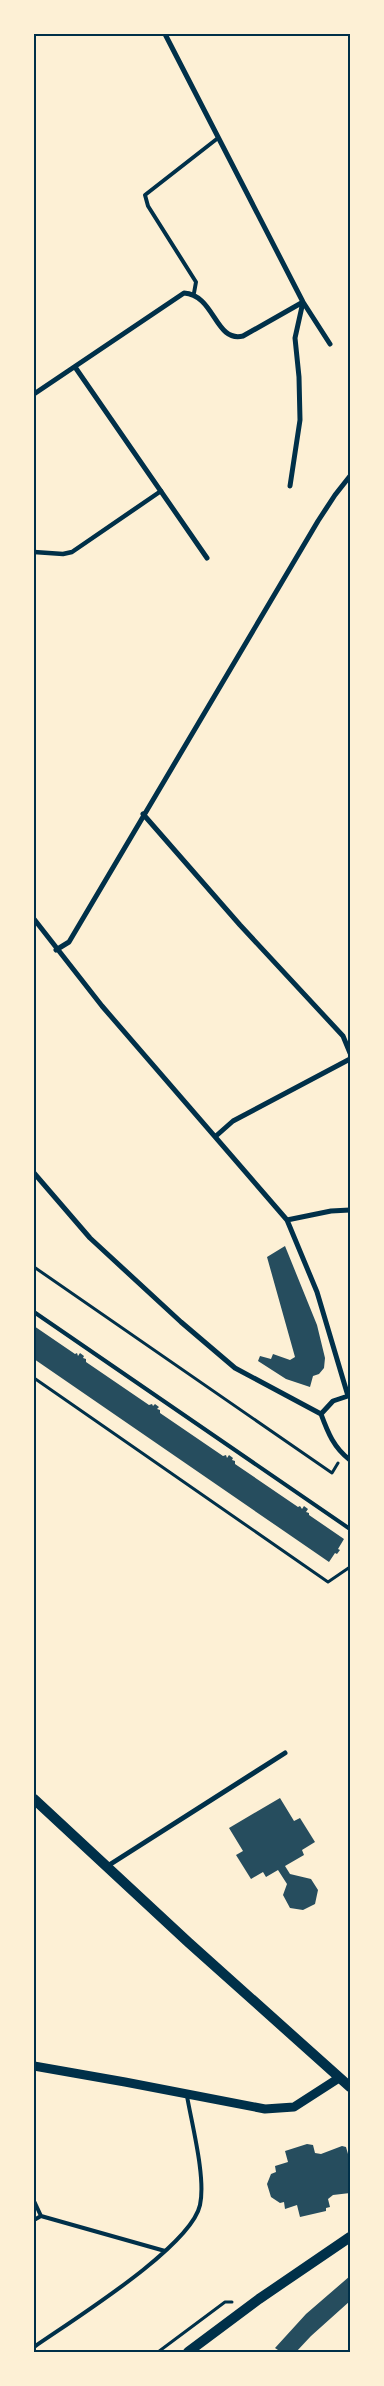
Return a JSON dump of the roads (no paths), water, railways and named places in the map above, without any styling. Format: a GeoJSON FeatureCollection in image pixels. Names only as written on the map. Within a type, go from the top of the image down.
{"type":"FeatureCollection","features":[{"type":"Feature","properties":{"kind":"main road"},"geometry":{"type":"LineString","coordinates":[[34,1799],[106,1867],[350,2087]]}},
{"type":"Feature","properties":{"kind":"main road"},"geometry":{"type":"LineString","coordinates":[[188,2352],[260,2299],[350,2238]]}},
{"type":"Feature","properties":{"kind":"street"},"geometry":{"type":"LineString","coordinates":[[165,34],[302,302],[330,344]]}},
{"type":"Feature","properties":{"kind":"street"},"geometry":{"type":"LineString","coordinates":[[34,394],[184,293],[194,294],[203,301],[228,335],[234,338],[243,336],[302,302]]}},
{"type":"Feature","properties":{"kind":"street"},"geometry":{"type":"LineString","coordinates":[[290,486],[300,420],[299,377],[295,338],[302,302]]}},
{"type":"Feature","properties":{"kind":"street"},"geometry":{"type":"LineString","coordinates":[[75,367],[207,558]]}},
{"type":"Feature","properties":{"kind":"street"},"geometry":{"type":"LineString","coordinates":[[56,950],[69,942],[143,814],[318,522],[350,476]]}},
{"type":"Feature","properties":{"kind":"street"},"geometry":{"type":"LineString","coordinates":[[34,552],[63,554],[72,552],[161,491]]}},
{"type":"Feature","properties":{"kind":"street"},"geometry":{"type":"LineString","coordinates":[[143,814],[240,925],[343,1036],[350,1053]]}},
{"type":"Feature","properties":{"kind":"street"},"geometry":{"type":"LineString","coordinates":[[34,919],[56,950],[107,1012],[216,1136],[286,1220],[316,1292],[349,1396],[334,1401],[321,1414]]}},
{"type":"Feature","properties":{"kind":"street"},"geometry":{"type":"LineString","coordinates":[[216,1136],[233,1121],[350,1059]]}},
{"type":"Feature","properties":{"kind":"street"},"geometry":{"type":"LineString","coordinates":[[34,1173],[90,1238],[181,1322],[235,1368],[321,1414],[329,1437],[350,1460]]}},
{"type":"Feature","properties":{"kind":"street"},"geometry":{"type":"LineString","coordinates":[[286,1220],[331,1211],[350,1210]]}},
{"type":"Feature","properties":{"kind":"street"},"geometry":{"type":"LineString","coordinates":[[106,1867],[285,1753]]}},
{"type":"Feature","properties":{"kind":"street"},"geometry":{"type":"LineString","coordinates":[[34,2066],[265,2109],[281,2110],[294,2108],[339,2078]]}},
{"type":"Feature","properties":{"kind":"lane"},"geometry":{"type":"LineString","coordinates":[[194,294],[196,282],[148,206],[145,195],[218,138]]}},
{"type":"Feature","properties":{"kind":"lane"},"geometry":{"type":"LineString","coordinates":[[34,1312],[350,1528]]}},
{"type":"Feature","properties":{"kind":"lane"},"geometry":{"type":"LineString","coordinates":[[34,2347],[147,2268],[188,2229],[200,2207],[202,2188],[187,2095]]}},
{"type":"Feature","properties":{"kind":"lane"},"geometry":{"type":"LineString","coordinates":[[34,2200],[41,2216]]}},
{"type":"Feature","properties":{"kind":"lane"},"geometry":{"type":"LineString","coordinates":[[34,2220],[41,2216],[165,2251]]}}]}
